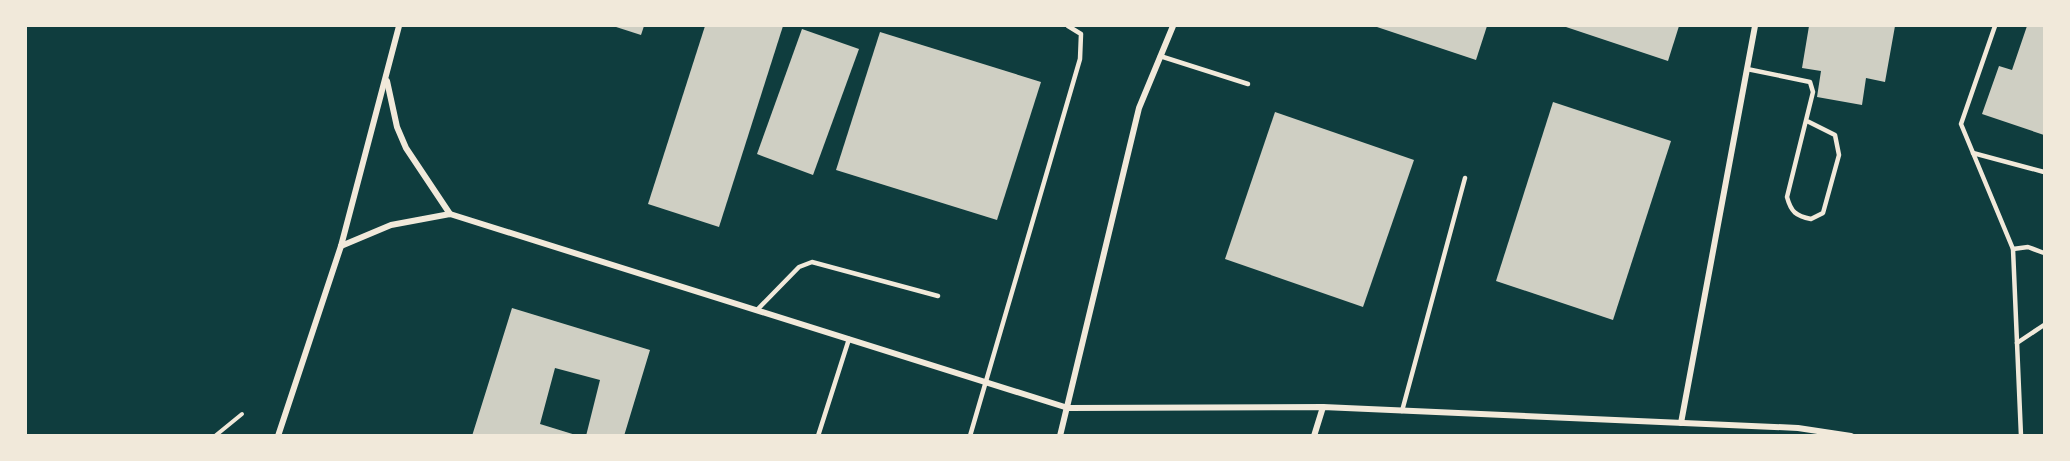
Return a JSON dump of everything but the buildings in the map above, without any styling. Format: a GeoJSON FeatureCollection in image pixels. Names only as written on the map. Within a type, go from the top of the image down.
{"type":"FeatureCollection","features":[{"type":"Feature","properties":{"kind":"street"},"geometry":{"type":"LineString","coordinates":[[278,435],[340,246],[387,79],[399,26]]}},
{"type":"Feature","properties":{"kind":"street"},"geometry":{"type":"LineString","coordinates":[[1060,435],[1139,108],[1173,26]]}},
{"type":"Feature","properties":{"kind":"street"},"geometry":{"type":"LineString","coordinates":[[1681,423],[1755,26]]}},
{"type":"Feature","properties":{"kind":"street"},"geometry":{"type":"LineString","coordinates":[[387,79],[397,127],[405,148],[450,214]]}},
{"type":"Feature","properties":{"kind":"street"},"geometry":{"type":"LineString","coordinates":[[340,246],[391,225],[450,214],[1068,408],[1323,407],[1798,428],[1851,435]]}},
{"type":"Feature","properties":{"kind":"street"},"geometry":{"type":"LineString","coordinates":[[1314,435],[1323,407]]}},
{"type":"Feature","properties":{"kind":"street"},"geometry":{"type":"LineString","coordinates":[[1795,435],[1798,428]]}},
{"type":"Feature","properties":{"kind":"lane"},"geometry":{"type":"LineString","coordinates":[[970,435],[1080,59],[1081,34],[1068,26]]}},
{"type":"Feature","properties":{"kind":"lane"},"geometry":{"type":"LineString","coordinates":[[1995,26],[1961,124],[2013,249],[2021,435]]}},
{"type":"Feature","properties":{"kind":"lane"},"geometry":{"type":"LineString","coordinates":[[1160,56],[1248,84]]}},
{"type":"Feature","properties":{"kind":"lane"},"geometry":{"type":"LineString","coordinates":[[1747,69],[1809,82],[1813,92],[1787,197],[1790,208],[1797,216],[1811,219],[1823,213],[1839,155],[1835,135],[1807,121]]}},
{"type":"Feature","properties":{"kind":"lane"},"geometry":{"type":"LineString","coordinates":[[1973,153],[2044,172]]}},
{"type":"Feature","properties":{"kind":"lane"},"geometry":{"type":"LineString","coordinates":[[1402,411],[1465,178]]}},
{"type":"Feature","properties":{"kind":"lane"},"geometry":{"type":"LineString","coordinates":[[2013,249],[2028,247],[2044,253]]}},
{"type":"Feature","properties":{"kind":"lane"},"geometry":{"type":"LineString","coordinates":[[757,310],[799,267],[812,262],[938,296]]}},
{"type":"Feature","properties":{"kind":"lane"},"geometry":{"type":"LineString","coordinates":[[2017,342],[2044,325]]}},
{"type":"Feature","properties":{"kind":"lane"},"geometry":{"type":"LineString","coordinates":[[818,435],[849,339]]}},
{"type":"Feature","properties":{"kind":"path"},"geometry":{"type":"LineString","coordinates":[[215,435],[242,414]]}}]}
